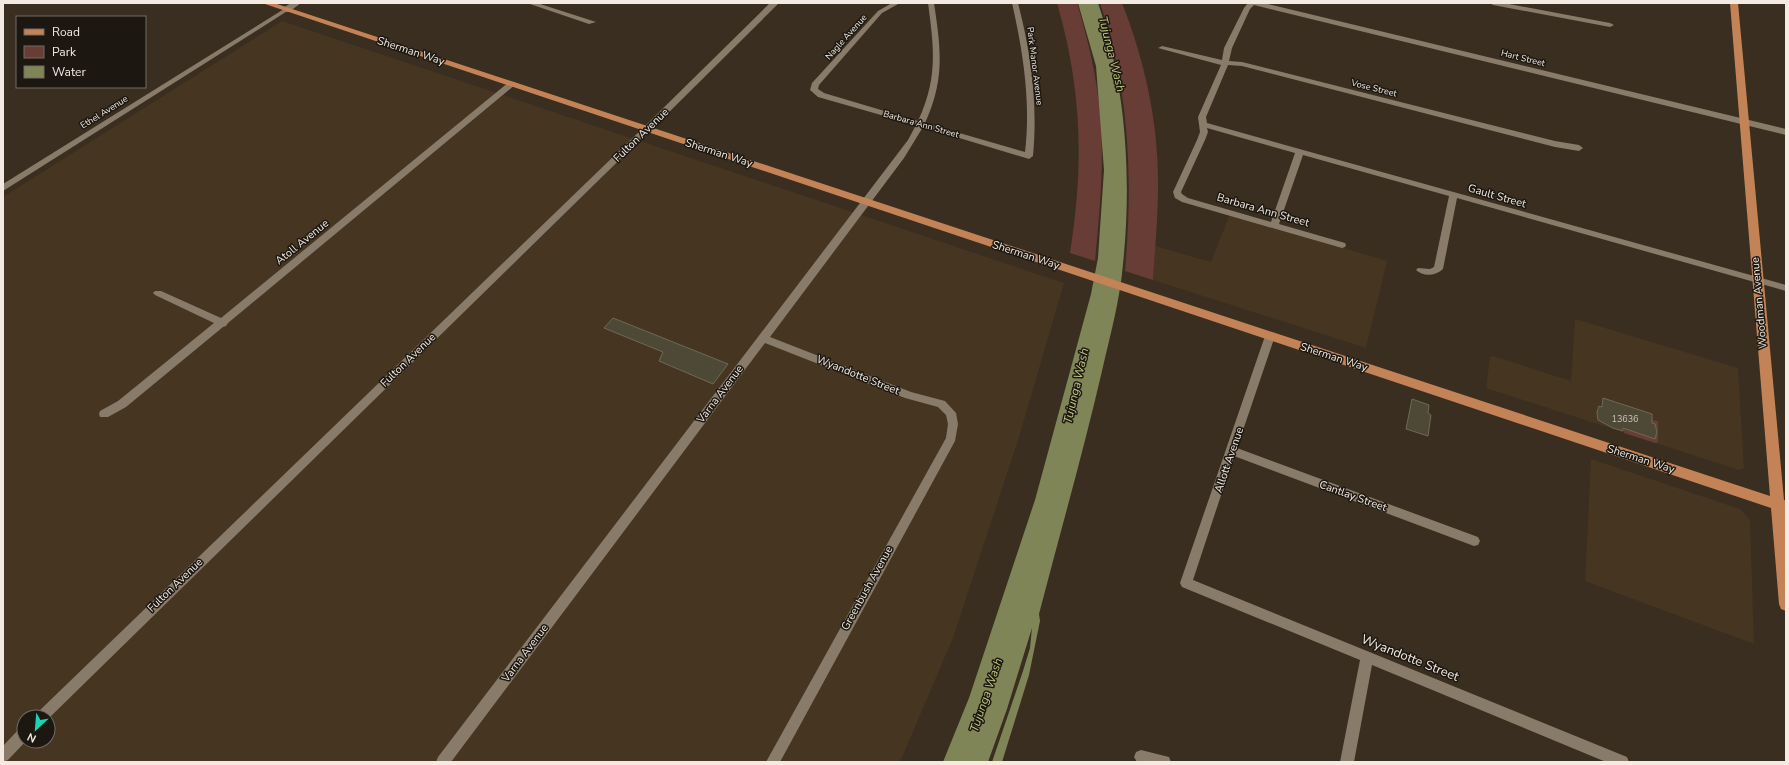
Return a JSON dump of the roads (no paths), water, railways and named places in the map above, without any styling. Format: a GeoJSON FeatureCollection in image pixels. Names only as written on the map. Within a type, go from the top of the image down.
{"type":"FeatureCollection","features":[{"type":"Feature","properties":{"kind":"main road","name":"Sherman Way"},"geometry":{"type":"LineString","coordinates":[[266,3],[1781,506]]}},
{"type":"Feature","properties":{"kind":"main road","name":"Woodman Avenue"},"geometry":{"type":"LineString","coordinates":[[1733,3],[1757,280],[1781,506],[1786,604]]}},
{"type":"Feature","properties":{"kind":"street","name":"Ethel Avenue"},"geometry":{"type":"LineString","coordinates":[[3,188],[297,3]]}},
{"type":"Feature","properties":{"kind":"street"},"geometry":{"type":"LineString","coordinates":[[533,3],[592,22]]}},
{"type":"Feature","properties":{"kind":"street","name":"Fulton Avenue"},"geometry":{"type":"LineString","coordinates":[[49,709],[775,3]]}},
{"type":"Feature","properties":{"kind":"street","name":"Nagle Avenue"},"geometry":{"type":"LineString","coordinates":[[814,90],[815,85],[880,12],[897,3]]}},
{"type":"Feature","properties":{"kind":"street","name":"Varna Avenue"},"geometry":{"type":"LineString","coordinates":[[443,762],[867,202],[921,124],[934,88],[937,70],[935,32],[931,3]]}},
{"type":"Feature","properties":{"kind":"street","name":"Park Manor Avenue"},"geometry":{"type":"LineString","coordinates":[[1015,3],[1023,41],[1030,96],[1029,156]]}},
{"type":"Feature","properties":{"kind":"street"},"geometry":{"type":"LineString","coordinates":[[1203,124],[1203,114],[1226,63],[1228,48],[1247,8],[1252,3]]}},
{"type":"Feature","properties":{"kind":"street","name":"Hart Street"},"geometry":{"type":"LineString","coordinates":[[1255,3],[1786,132]]}},
{"type":"Feature","properties":{"kind":"street"},"geometry":{"type":"LineString","coordinates":[[1493,3],[1610,25]]}},
{"type":"Feature","properties":{"kind":"street","name":"Vose Street"},"geometry":{"type":"LineString","coordinates":[[1162,48],[1215,62],[1242,64],[1554,144],[1562,144],[1579,148]]}},
{"type":"Feature","properties":{"kind":"street","name":"Atoll Avenue"},"geometry":{"type":"LineString","coordinates":[[104,414],[122,404],[223,323],[512,84]]}},
{"type":"Feature","properties":{"kind":"street","name":"Barbara Ann Street"},"geometry":{"type":"LineString","coordinates":[[814,90],[821,94],[1029,156]]}},
{"type":"Feature","properties":{"kind":"street","name":"Barbara Ann Street"},"geometry":{"type":"LineString","coordinates":[[1203,124],[1204,132],[1177,192],[1178,196],[1185,200],[1342,245]]}},
{"type":"Feature","properties":{"kind":"street","name":"Gault Street"},"geometry":{"type":"LineString","coordinates":[[1203,124],[1786,288]]}},
{"type":"Feature","properties":{"kind":"street"},"geometry":{"type":"LineString","coordinates":[[1274,225],[1300,151]]}},
{"type":"Feature","properties":{"kind":"street"},"geometry":{"type":"LineString","coordinates":[[1421,270],[1436,271],[1438,269],[1453,195]]}},
{"type":"Feature","properties":{"kind":"street"},"geometry":{"type":"LineString","coordinates":[[158,293],[223,323]]}},
{"type":"Feature","properties":{"kind":"street","name":"Allott Avenue"},"geometry":{"type":"LineString","coordinates":[[1186,583],[1270,336]]}},
{"type":"Feature","properties":{"kind":"street","name":"Wyandotte Street"},"geometry":{"type":"LineString","coordinates":[[763,338],[909,395],[940,404],[951,413]]}},
{"type":"Feature","properties":{"kind":"street","name":"Greenbush Avenue"},"geometry":{"type":"LineString","coordinates":[[772,762],[951,438],[953,424],[951,413]]}},
{"type":"Feature","properties":{"kind":"street","name":"Cantlay Street"},"geometry":{"type":"LineString","coordinates":[[1232,451],[1474,541]]}},
{"type":"Feature","properties":{"kind":"street","name":"Wyandotte Street"},"geometry":{"type":"LineString","coordinates":[[1186,583],[1622,762]]}},
{"type":"Feature","properties":{"kind":"street"},"geometry":{"type":"LineString","coordinates":[[1347,762],[1367,657]]}},
{"type":"Feature","properties":{"kind":"street"},"geometry":{"type":"LineString","coordinates":[[3,755],[16,742]]}},
{"type":"Feature","properties":{"kind":"street"},"geometry":{"type":"LineString","coordinates":[[1141,756],[1164,762]]}},
{"type":"Feature","properties":{"kind":"water","name":"Tujunga Wash"},"geometry":{"type":"Polygon","coordinates":[[[1078,3],[1098,3],[1115,67],[1121,99],[1127,198],[1126,231],[1120,291],[1087,432],[1039,614],[1040,621],[1029,675],[1002,762],[992,762],[1030,648],[1032,628],[1007,709],[988,762],[943,762],[969,698],[1035,500],[1091,294],[1098,258],[1104,170],[1096,66],[1078,3]]]}}]}
